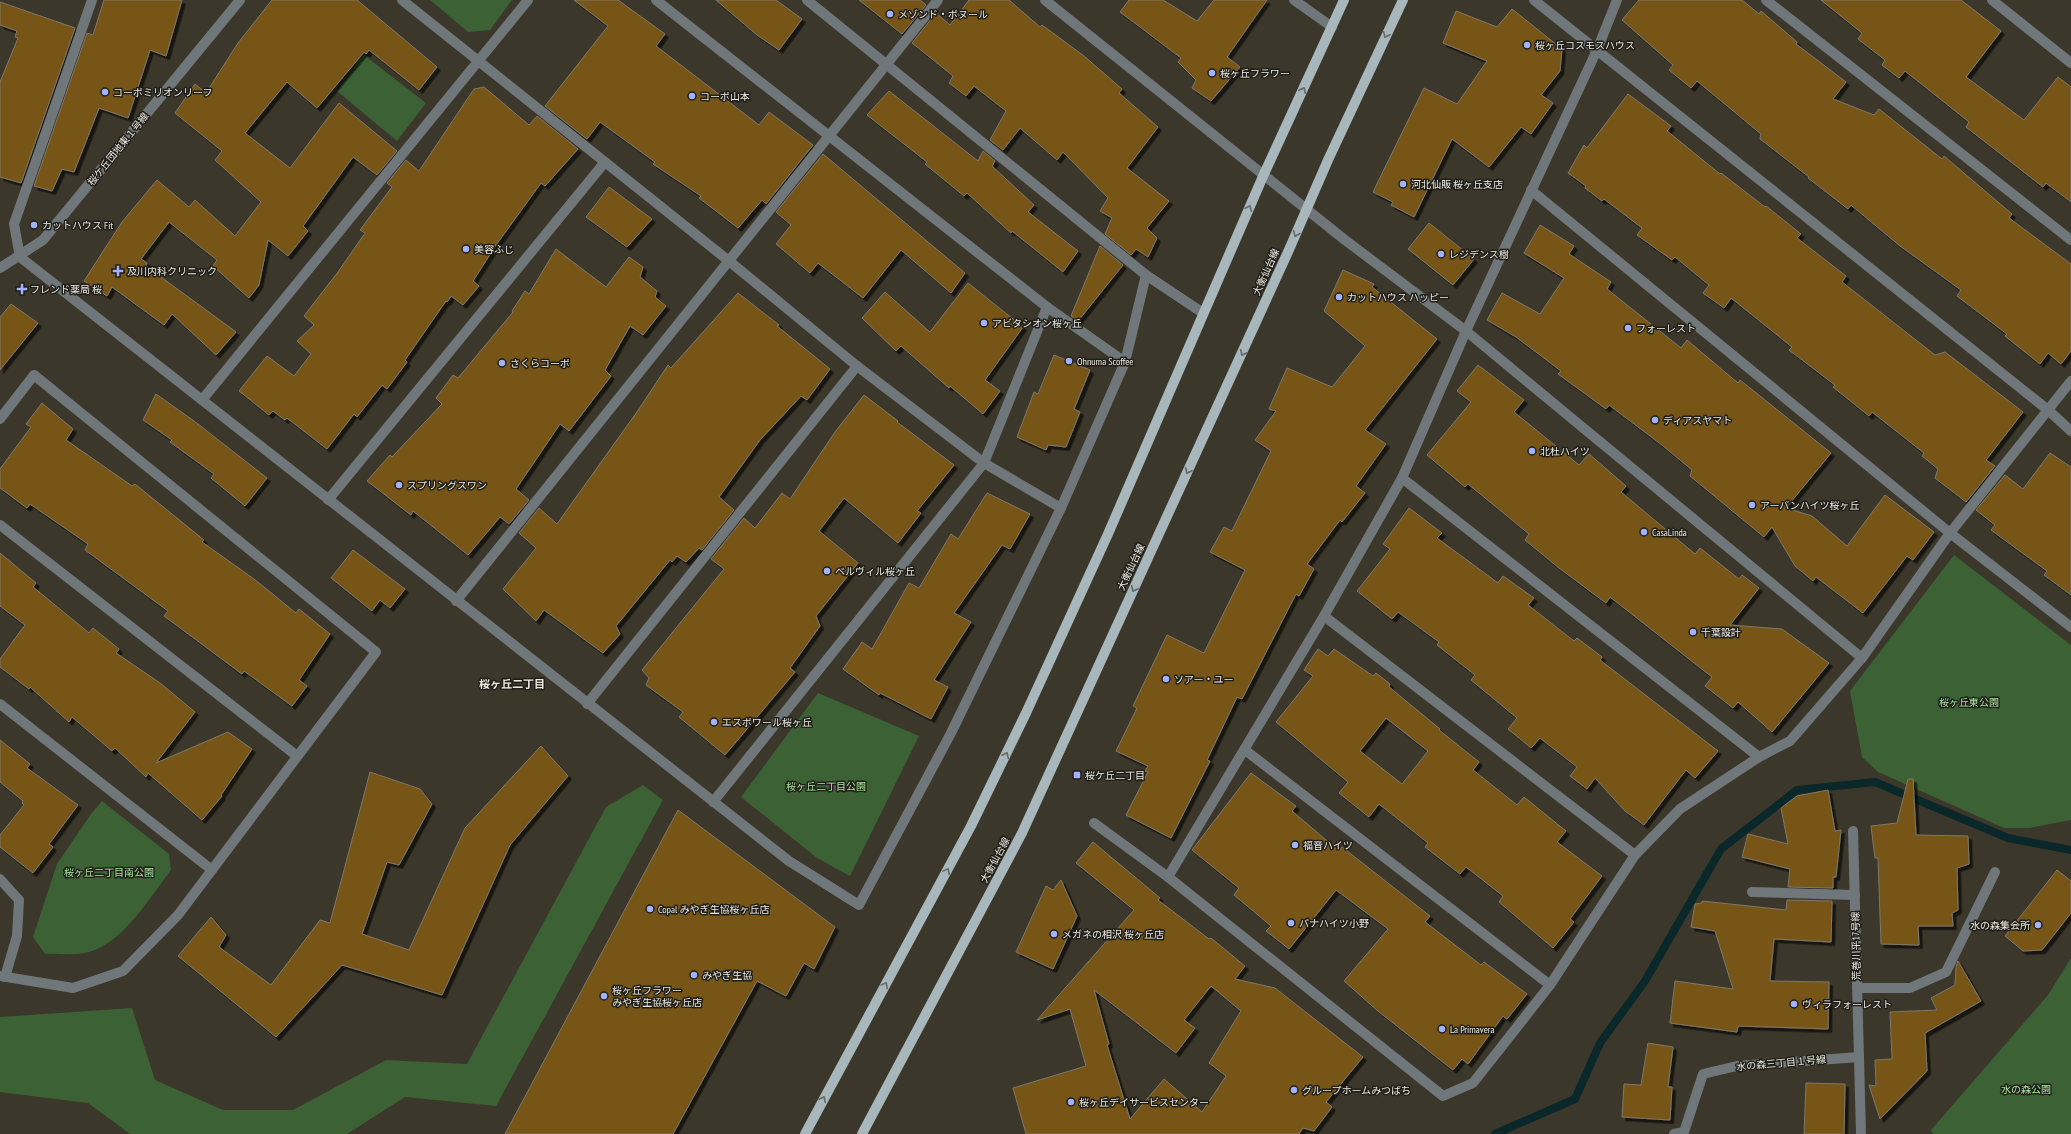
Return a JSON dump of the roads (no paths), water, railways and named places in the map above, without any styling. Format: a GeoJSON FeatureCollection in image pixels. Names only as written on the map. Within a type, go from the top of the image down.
{"type":"FeatureCollection","features":[{"type":"Feature","properties":{"kind":"main road"},"geometry":{"type":"LineString","coordinates":[[805,1134],[971,826],[1026,712],[1108,534],[1264,174],[1344,0]]}},
{"type":"Feature","properties":{"kind":"main road","name":"大衡仙台線"},"geometry":{"type":"LineString","coordinates":[[862,1134],[1022,833],[1279,274],[1306,209],[1403,0]]}},
{"type":"Feature","properties":{"kind":"street"},"geometry":{"type":"LineString","coordinates":[[92,0],[14,224],[20,257],[587,704],[789,861],[859,905],[951,733],[1061,508],[1125,362],[1146,274]]}},
{"type":"Feature","properties":{"kind":"street","name":"桜ケ丘団地東１号線"},"geometry":{"type":"LineString","coordinates":[[0,268],[20,257],[43,240],[240,0]]}},
{"type":"Feature","properties":{"kind":"street"},"geometry":{"type":"LineString","coordinates":[[402,0],[729,261],[857,366],[984,463],[1061,508]]}},
{"type":"Feature","properties":{"kind":"street"},"geometry":{"type":"LineString","coordinates":[[202,400],[528,0]]}},
{"type":"Feature","properties":{"kind":"street"},"geometry":{"type":"LineString","coordinates":[[656,0],[1047,307],[1125,362]]}},
{"type":"Feature","properties":{"kind":"street"},"geometry":{"type":"LineString","coordinates":[[807,0],[1146,274],[1203,313]]}},
{"type":"Feature","properties":{"kind":"street"},"geometry":{"type":"LineString","coordinates":[[456,601],[938,0]]}},
{"type":"Feature","properties":{"kind":"street"},"geometry":{"type":"LineString","coordinates":[[1045,0],[1306,209],[1466,332],[1862,658]]}},
{"type":"Feature","properties":{"kind":"street"},"geometry":{"type":"LineString","coordinates":[[1294,0],[1332,27]]}},
{"type":"Feature","properties":{"kind":"street"},"geometry":{"type":"LineString","coordinates":[[1534,0],[2048,410],[2071,431]]}},
{"type":"Feature","properties":{"kind":"street"},"geometry":{"type":"LineString","coordinates":[[1168,878],[1324,616],[1402,478],[1466,332],[1596,50],[1617,0]]}},
{"type":"Feature","properties":{"kind":"street"},"geometry":{"type":"LineString","coordinates":[[1766,0],[2071,240]]}},
{"type":"Feature","properties":{"kind":"street"},"geometry":{"type":"LineString","coordinates":[[1992,0],[2071,62]]}},
{"type":"Feature","properties":{"kind":"street"},"geometry":{"type":"LineString","coordinates":[[328,500],[605,162]]}},
{"type":"Feature","properties":{"kind":"street"},"geometry":{"type":"LineString","coordinates":[[1531,190],[1950,533],[2071,627]]}},
{"type":"Feature","properties":{"kind":"street"},"geometry":{"type":"LineString","coordinates":[[713,802],[984,463],[1047,307]]}},
{"type":"Feature","properties":{"kind":"street"},"geometry":{"type":"LineString","coordinates":[[587,704],[857,366]]}},
{"type":"Feature","properties":{"kind":"street"},"geometry":{"type":"LineString","coordinates":[[0,419],[34,375],[376,652],[178,915],[123,971],[73,988],[3,977],[17,936],[19,900],[0,879]]}},
{"type":"Feature","properties":{"kind":"street"},"geometry":{"type":"LineString","coordinates":[[1094,823],[1168,878],[1444,1096],[1473,1083],[1550,984],[1635,855],[1680,809],[1759,757],[1790,741],[1862,658],[1950,533],[2071,381]]}},
{"type":"Feature","properties":{"kind":"street"},"geometry":{"type":"LineString","coordinates":[[1402,478],[1759,757]]}},
{"type":"Feature","properties":{"kind":"street"},"geometry":{"type":"LineString","coordinates":[[0,525],[297,756]]}},
{"type":"Feature","properties":{"kind":"street"},"geometry":{"type":"LineString","coordinates":[[1324,616],[1635,855]]}},
{"type":"Feature","properties":{"kind":"street"},"geometry":{"type":"LineString","coordinates":[[0,704],[212,870]]}},
{"type":"Feature","properties":{"kind":"street"},"geometry":{"type":"LineString","coordinates":[[1245,750],[1550,984]]}},
{"type":"Feature","properties":{"kind":"street","name":"荒巻川平17号線"},"geometry":{"type":"LineString","coordinates":[[1853,831],[1861,1134]]}},
{"type":"Feature","properties":{"kind":"street"},"geometry":{"type":"LineString","coordinates":[[1857,988],[1910,988],[1946,972],[1995,872]]}},
{"type":"Feature","properties":{"kind":"street"},"geometry":{"type":"LineString","coordinates":[[1752,892],[1855,894]]}},
{"type":"Feature","properties":{"kind":"street","name":"水の森三丁目１号線"},"geometry":{"type":"LineString","coordinates":[[1674,1134],[1684,1132],[1703,1074],[1737,1066],[1858,1057]]}},
{"type":"Feature","properties":{"kind":"waterway"},"geometry":{"type":"LineString","coordinates":[[1495,1134],[1575,1099],[1600,1043],[1645,981],[1721,849],[1797,790],[1875,782],[2008,838],[2071,850]]}},
{"type":"Feature","properties":{"kind":"place","name":"メゾンド・ボヌール"},"geometry":{"type":"Point","coordinates":[890,14]}},
{"type":"Feature","properties":{"kind":"place","name":"桜ヶ丘コスモスハウス"},"geometry":{"type":"Point","coordinates":[1527,45]}},
{"type":"Feature","properties":{"kind":"place","name":"桜ヶ丘フラワー"},"geometry":{"type":"Point","coordinates":[1212,73]}},
{"type":"Feature","properties":{"kind":"place","name":"コーポミリオンリーフ"},"geometry":{"type":"Point","coordinates":[105,92]}},
{"type":"Feature","properties":{"kind":"place","name":"コーポ山本"},"geometry":{"type":"Point","coordinates":[692,96]}},
{"type":"Feature","properties":{"kind":"place","name":"河北仙販 桜ヶ丘支店"},"geometry":{"type":"Point","coordinates":[1403,184]}},
{"type":"Feature","properties":{"kind":"place","name":"カットハウス Fit"},"geometry":{"type":"Point","coordinates":[34,225]}},
{"type":"Feature","properties":{"kind":"place","name":"美容ふじ"},"geometry":{"type":"Point","coordinates":[466,249]}},
{"type":"Feature","properties":{"kind":"place","name":"レジデンス樹"},"geometry":{"type":"Point","coordinates":[1441,254]}},
{"type":"Feature","properties":{"kind":"place","name":"及川内科クリニック"},"geometry":{"type":"Point","coordinates":[118,271]}},
{"type":"Feature","properties":{"kind":"place","name":"フレンド薬局 桜"},"geometry":{"type":"Point","coordinates":[22,289]}},
{"type":"Feature","properties":{"kind":"place","name":"カットハウス ハッピー"},"geometry":{"type":"Point","coordinates":[1339,297]}},
{"type":"Feature","properties":{"kind":"place","name":"アビタシオン桜ヶ丘"},"geometry":{"type":"Point","coordinates":[984,323]}},
{"type":"Feature","properties":{"kind":"place","name":"フォーレスト"},"geometry":{"type":"Point","coordinates":[1628,328]}},
{"type":"Feature","properties":{"kind":"place","name":"Ohnuma Scoffee"},"geometry":{"type":"Point","coordinates":[1069,361]}},
{"type":"Feature","properties":{"kind":"place","name":"さくらコーポ"},"geometry":{"type":"Point","coordinates":[502,363]}},
{"type":"Feature","properties":{"kind":"place","name":"ディアスヤマト"},"geometry":{"type":"Point","coordinates":[1655,420]}},
{"type":"Feature","properties":{"kind":"place","name":"北杜ハイツ"},"geometry":{"type":"Point","coordinates":[1532,451]}},
{"type":"Feature","properties":{"kind":"place","name":"スプリングスワン"},"geometry":{"type":"Point","coordinates":[399,485]}},
{"type":"Feature","properties":{"kind":"place","name":"アーバンハイツ桜ヶ丘"},"geometry":{"type":"Point","coordinates":[1752,505]}},
{"type":"Feature","properties":{"kind":"place","name":"CasaLinda"},"geometry":{"type":"Point","coordinates":[1644,532]}},
{"type":"Feature","properties":{"kind":"place","name":"ベルヴィル桜ヶ丘"},"geometry":{"type":"Point","coordinates":[827,571]}},
{"type":"Feature","properties":{"kind":"place","name":"千葉設計"},"geometry":{"type":"Point","coordinates":[1693,632]}},
{"type":"Feature","properties":{"kind":"place","name":"ソアー・ユー"},"geometry":{"type":"Point","coordinates":[1166,679]}},
{"type":"Feature","properties":{"kind":"place","name":"エスポワール桜ヶ丘"},"geometry":{"type":"Point","coordinates":[714,722]}},
{"type":"Feature","properties":{"kind":"place","name":"桜ケ丘二丁目"},"geometry":{"type":"Point","coordinates":[1077,775]}},
{"type":"Feature","properties":{"kind":"place","name":"福音ハイツ"},"geometry":{"type":"Point","coordinates":[1295,845]}},
{"type":"Feature","properties":{"kind":"place","name":"Copal みやぎ生協桜ヶ丘店"},"geometry":{"type":"Point","coordinates":[650,909]}},
{"type":"Feature","properties":{"kind":"place","name":"パナハイツ小野"},"geometry":{"type":"Point","coordinates":[1291,923]}},
{"type":"Feature","properties":{"kind":"place","name":"水の森集会所"},"geometry":{"type":"Point","coordinates":[2038,925]}},
{"type":"Feature","properties":{"kind":"place","name":"メガネの相沢 桜ヶ丘店"},"geometry":{"type":"Point","coordinates":[1054,934]}},
{"type":"Feature","properties":{"kind":"place","name":"みやぎ生協"},"geometry":{"type":"Point","coordinates":[694,975]}},
{"type":"Feature","properties":{"kind":"place","name":"桜ヶ丘フラワー みやぎ生協桜ヶ丘店"},"geometry":{"type":"Point","coordinates":[604,996]}},
{"type":"Feature","properties":{"kind":"place","name":"ヴィラフォーレスト"},"geometry":{"type":"Point","coordinates":[1794,1004]}},
{"type":"Feature","properties":{"kind":"place","name":"La Primavera"},"geometry":{"type":"Point","coordinates":[1442,1029]}},
{"type":"Feature","properties":{"kind":"place","name":"グループホームみつばち"},"geometry":{"type":"Point","coordinates":[1294,1090]}},
{"type":"Feature","properties":{"kind":"place","name":"桜ヶ丘デイサービスセンター"},"geometry":{"type":"Point","coordinates":[1071,1102]}},
{"type":"Feature","properties":{"kind":"district","name":"桜ヶ丘二丁目"},"geometry":{"type":"Point","coordinates":[512,684]}},
{"type":"Feature","properties":{"kind":"park label","name":"桜ヶ丘東公園"},"geometry":{"type":"Point","coordinates":[1969,702]}},
{"type":"Feature","properties":{"kind":"park label","name":"桜ヶ丘二丁目公園"},"geometry":{"type":"Point","coordinates":[826,786]}},
{"type":"Feature","properties":{"kind":"park label","name":"桜ヶ丘二丁目南公園"},"geometry":{"type":"Point","coordinates":[109,872]}},
{"type":"Feature","properties":{"kind":"park label","name":"水の森公園"},"geometry":{"type":"Point","coordinates":[2026,1089]}}]}
